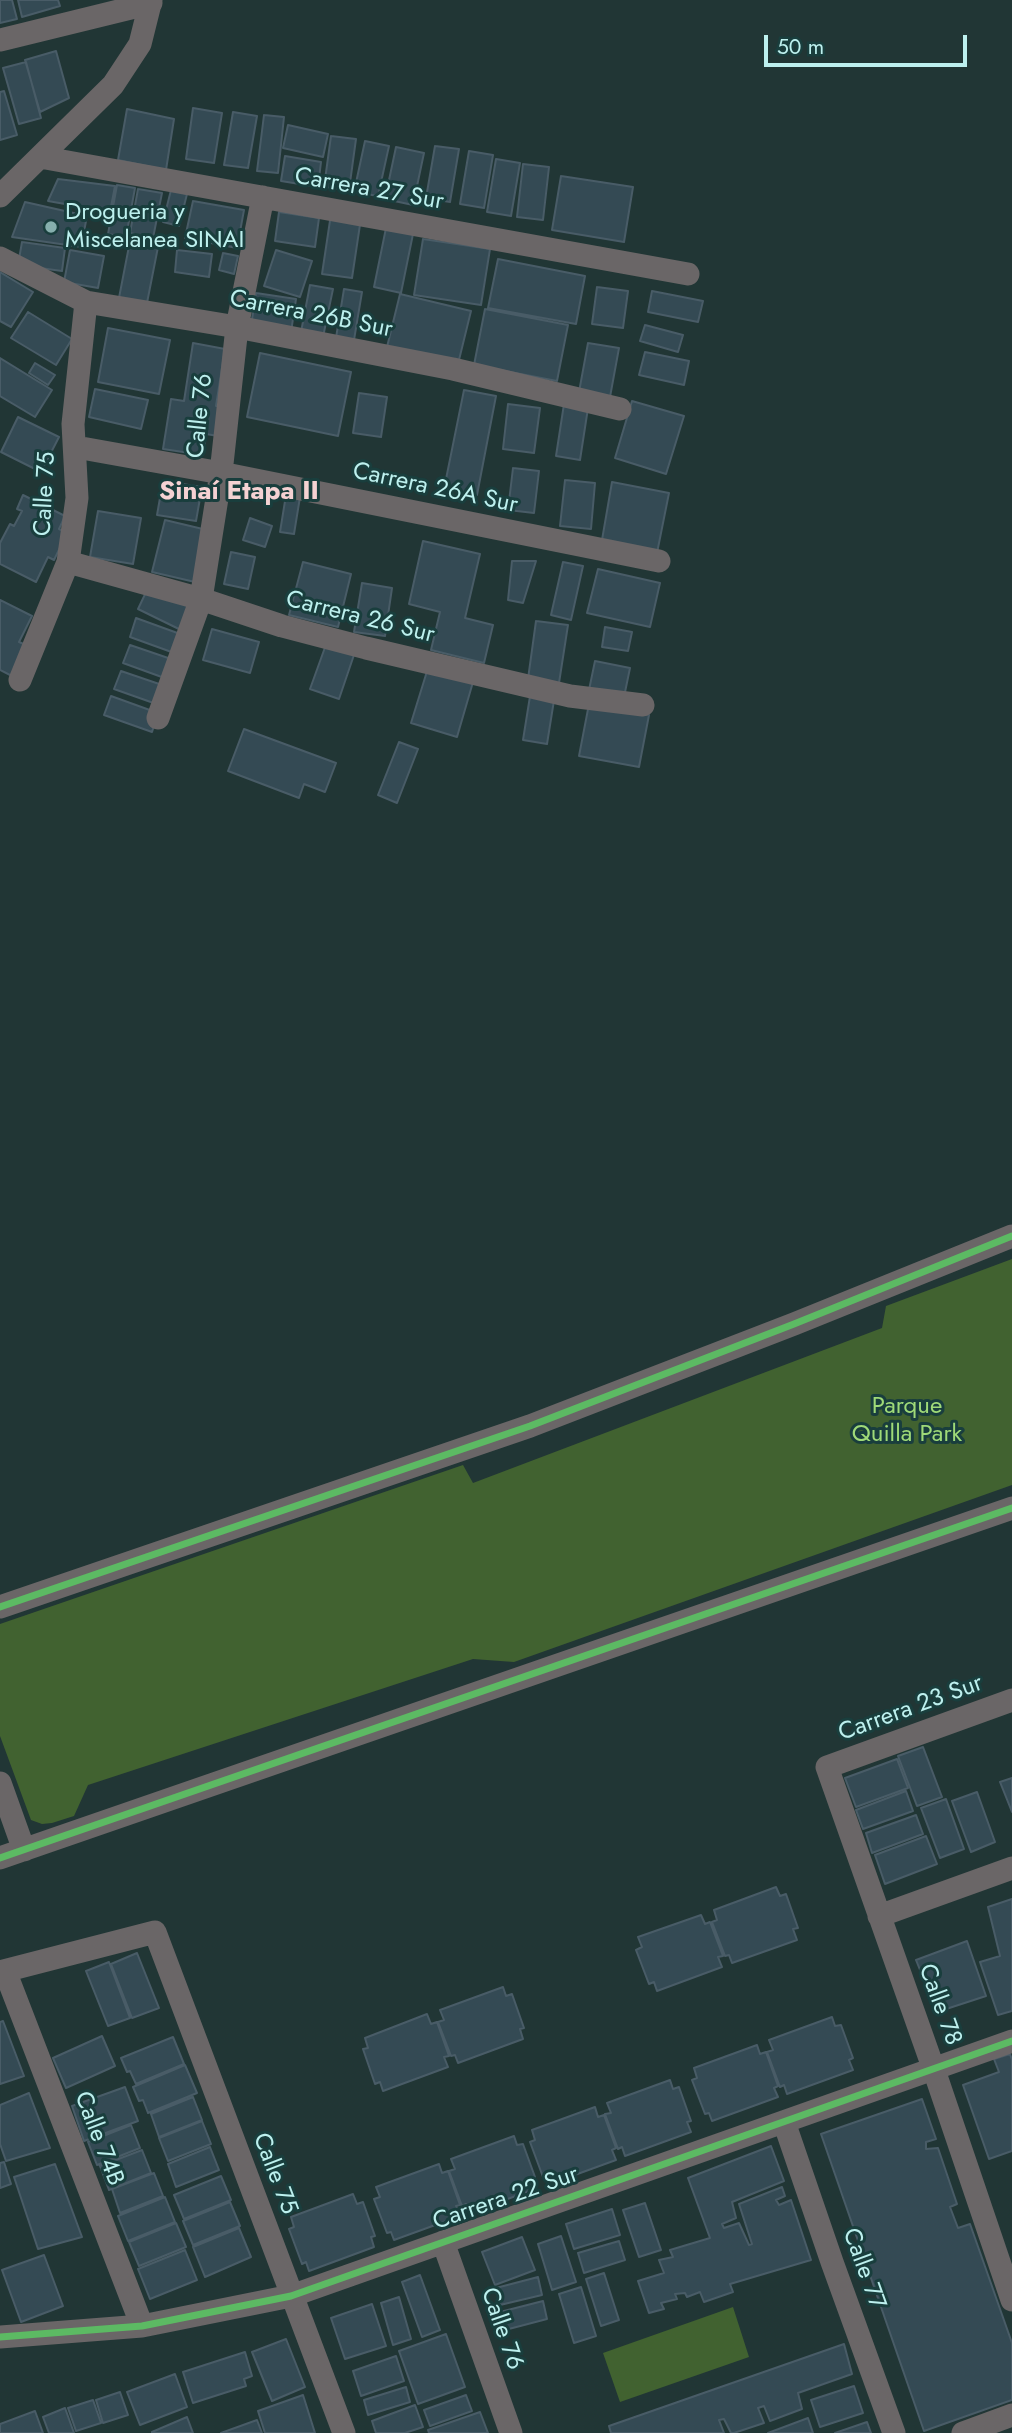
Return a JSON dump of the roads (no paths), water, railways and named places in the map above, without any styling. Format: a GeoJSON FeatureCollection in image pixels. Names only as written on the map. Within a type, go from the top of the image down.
{"type":"FeatureCollection","features":[{"type":"Feature","properties":{"kind":"street"},"geometry":{"type":"LineString","coordinates":[[0,40],[151,1],[140,44],[113,85],[40,157],[10,179],[0,196]]}},
{"type":"Feature","properties":{"kind":"street","name":"Carrera 27 Sur"},"geometry":{"type":"LineString","coordinates":[[40,157],[688,274]]}},
{"type":"Feature","properties":{"kind":"street","name":"Calle 76"},"geometry":{"type":"LineString","coordinates":[[158,718],[201,599],[221,472],[237,327],[263,197]]}},
{"type":"Feature","properties":{"kind":"street","name":"Carrera 26B Sur"},"geometry":{"type":"LineString","coordinates":[[0,258],[86,302],[237,327],[453,369],[620,409]]}},
{"type":"Feature","properties":{"kind":"street","name":"Calle 75"},"geometry":{"type":"LineString","coordinates":[[20,680],[68,562],[77,498],[73,424],[86,302]]}},
{"type":"Feature","properties":{"kind":"street","name":"Carrera 26A Sur"},"geometry":{"type":"LineString","coordinates":[[76,447],[221,472],[659,561]]}},
{"type":"Feature","properties":{"kind":"street","name":"Carrera 26 Sur"},"geometry":{"type":"LineString","coordinates":[[68,562],[201,599],[282,626],[366,648],[570,696],[643,705]]}},
{"type":"Feature","properties":{"kind":"street"},"geometry":{"type":"LineString","coordinates":[[0,1606],[530,1426],[1012,1236]]}},
{"type":"Feature","properties":{"kind":"street"},"geometry":{"type":"LineString","coordinates":[[0,1858],[1012,1508]]}},
{"type":"Feature","properties":{"kind":"street","name":"Carrera 23 Sur"},"geometry":{"type":"LineString","coordinates":[[827,1767],[1012,1700]]}},
{"type":"Feature","properties":{"kind":"street","name":"Calle 78"},"geometry":{"type":"LineString","coordinates":[[827,1767],[1012,2300]]}},
{"type":"Feature","properties":{"kind":"street"},"geometry":{"type":"LineString","coordinates":[[0,1783],[24,1850]]}},
{"type":"Feature","properties":{"kind":"street"},"geometry":{"type":"LineString","coordinates":[[879,1916],[1012,1868]]}},
{"type":"Feature","properties":{"kind":"street","name":"Calle 75"},"geometry":{"type":"LineString","coordinates":[[2,1971],[155,1932],[344,2433]]}},
{"type":"Feature","properties":{"kind":"street","name":"Calle 74B"},"geometry":{"type":"LineString","coordinates":[[2,1971],[142,2326]]}},
{"type":"Feature","properties":{"kind":"street","name":"Carrera 22 Sur"},"geometry":{"type":"LineString","coordinates":[[0,2337],[142,2326],[291,2296],[1012,2042]]}},
{"type":"Feature","properties":{"kind":"street","name":"Calle 77"},"geometry":{"type":"LineString","coordinates":[[784,2122],[894,2433]]}},
{"type":"Feature","properties":{"kind":"street","name":"Calle 76"},"geometry":{"type":"LineString","coordinates":[[443,2242],[511,2433]]}},
{"type":"Feature","properties":{"kind":"street"},"geometry":{"type":"LineString","coordinates":[[963,2433],[1012,2415]]}},
{"type":"Feature","properties":{"kind":"place","name":"Drogueria y Miscelanea SINAI"},"geometry":{"type":"Point","coordinates":[51,227]}},
{"type":"Feature","properties":{"kind":"district","name":"Sinaí Etapa II"},"geometry":{"type":"Point","coordinates":[239,493]}},
{"type":"Feature","properties":{"kind":"park label","name":"Parque Quilla Park"},"geometry":{"type":"Point","coordinates":[907,1421]}}]}
